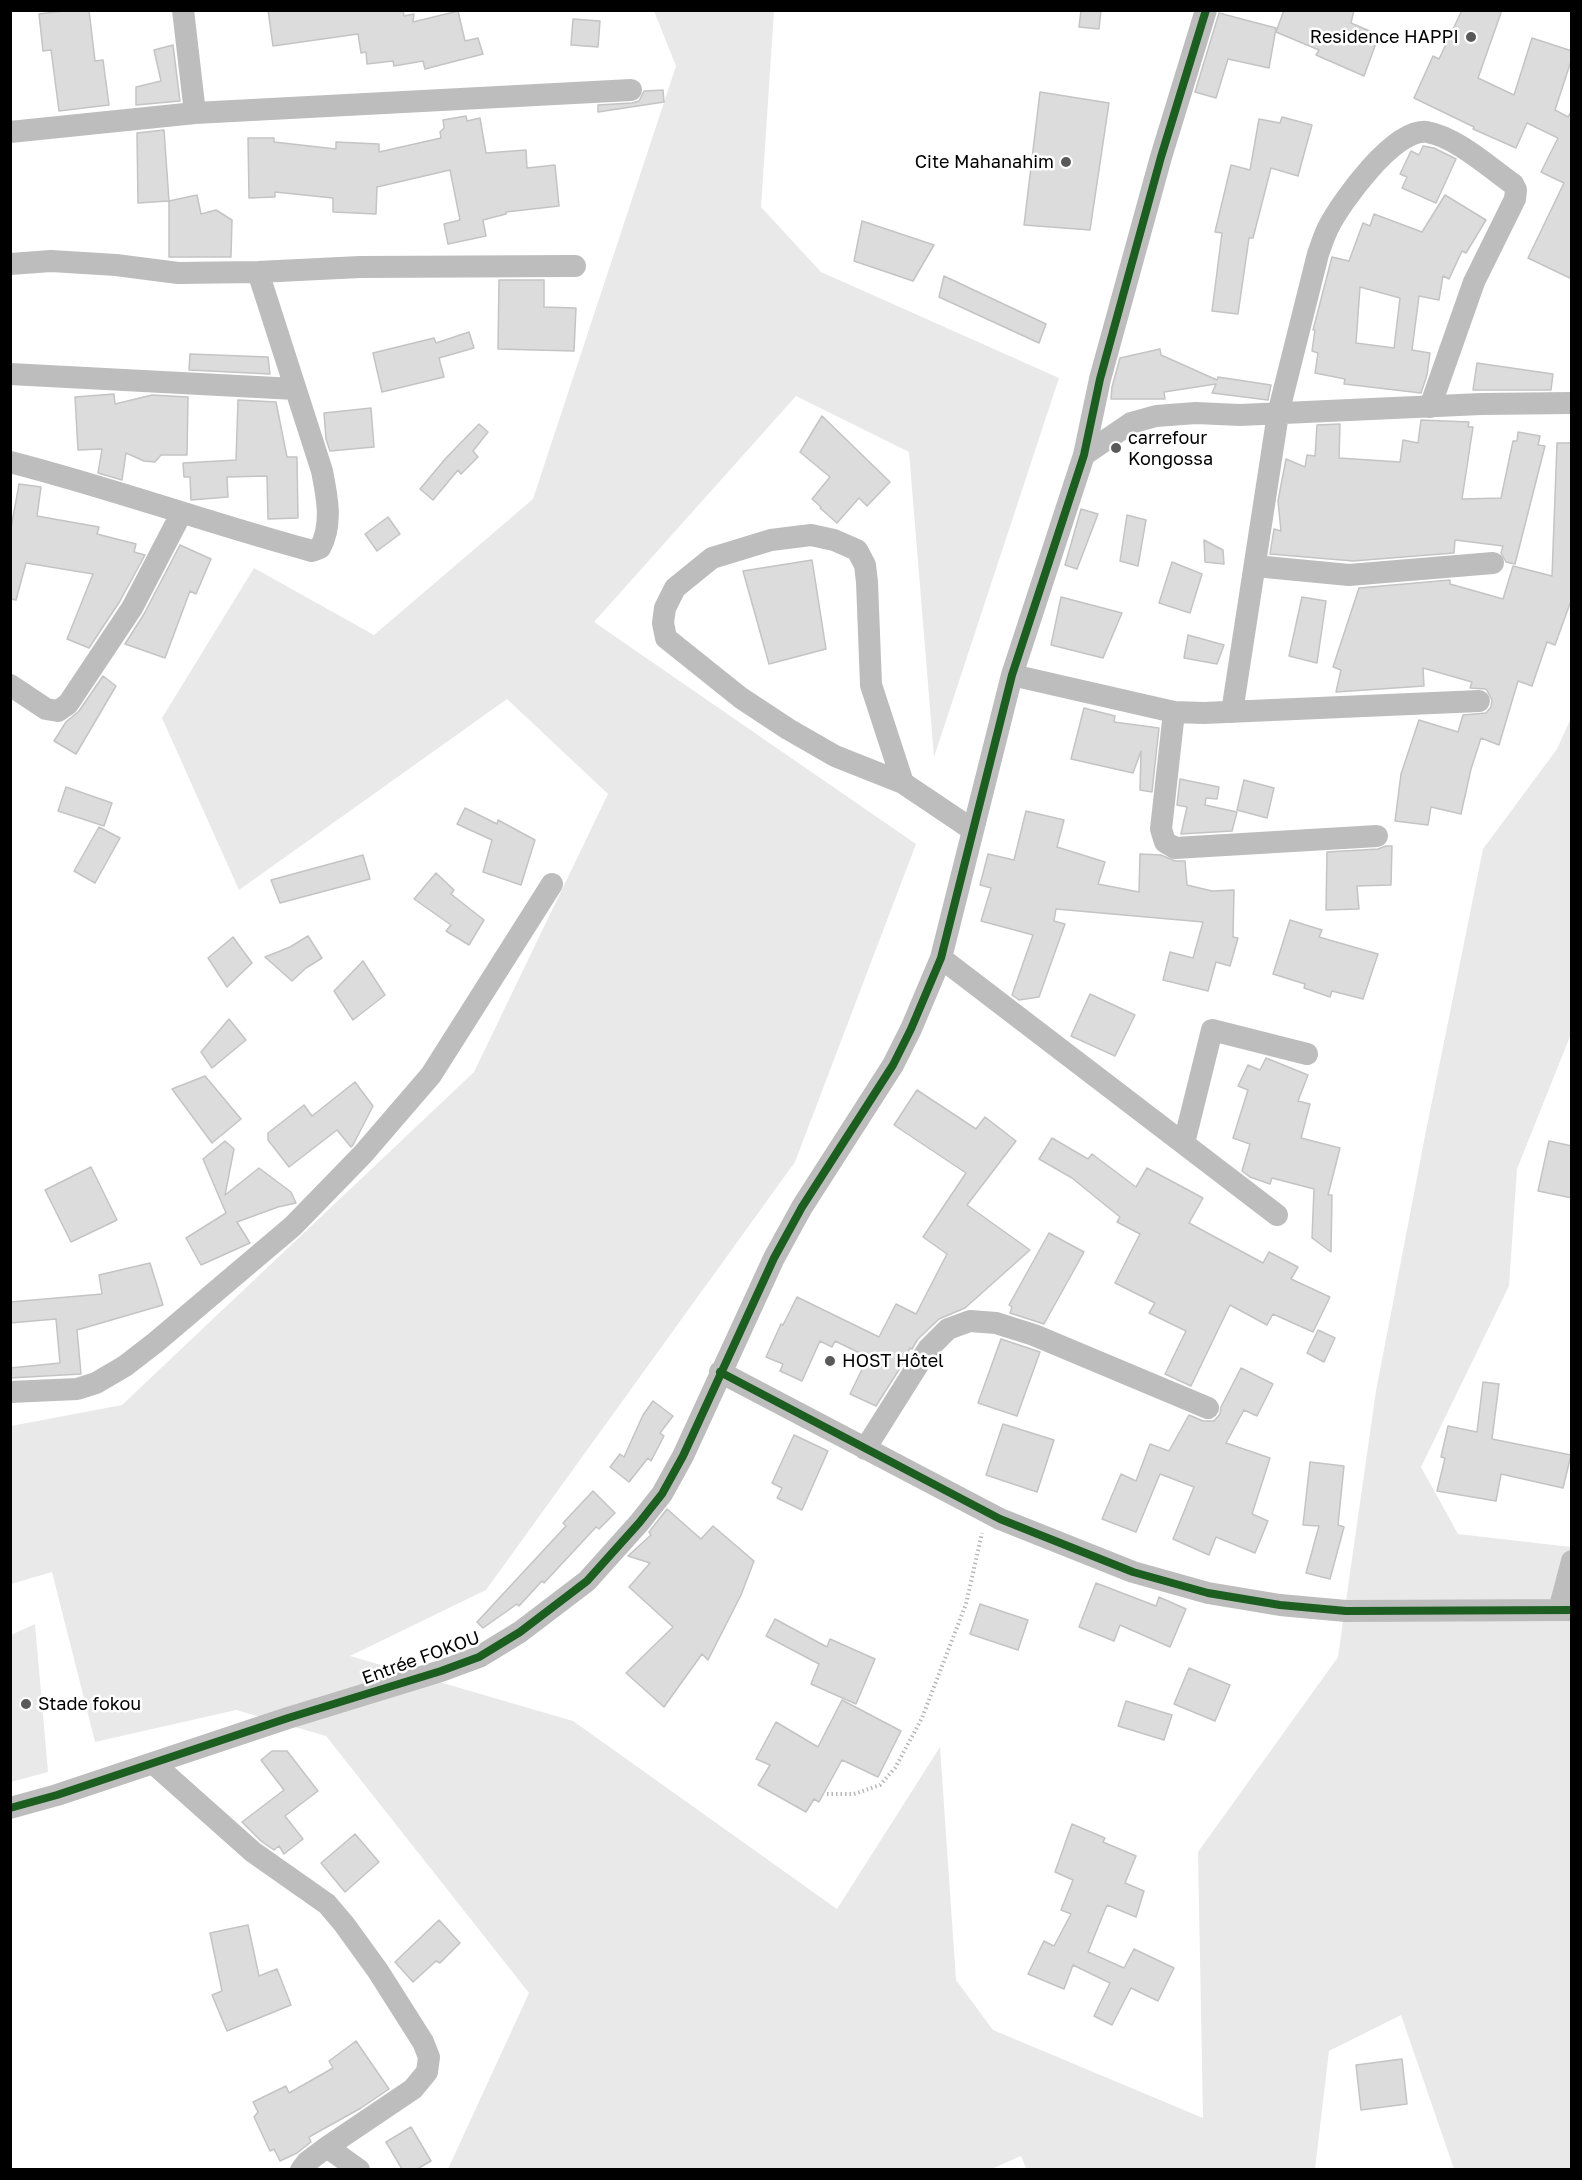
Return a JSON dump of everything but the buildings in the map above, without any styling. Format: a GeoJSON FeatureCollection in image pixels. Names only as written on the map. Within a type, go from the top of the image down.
{"type":"FeatureCollection","features":[{"type":"Feature","properties":{"kind":"street"},"geometry":{"type":"LineString","coordinates":[[183,10],[195,113]]}},
{"type":"Feature","properties":{"kind":"street","name":"Entrée FOKOU"},"geometry":{"type":"LineString","coordinates":[[10,1808],[57,1796],[288,1718],[479,1657],[520,1632],[587,1581],[662,1494],[683,1456],[774,1258],[893,1065],[941,958],[1012,675],[1084,455],[1100,379],[1161,157],[1206,10]]}},
{"type":"Feature","properties":{"kind":"street"},"geometry":{"type":"LineString","coordinates":[[10,132],[195,113],[631,90]]}},
{"type":"Feature","properties":{"kind":"street"},"geometry":{"type":"LineString","coordinates":[[1232,712],[1278,414],[1318,254],[1327,229],[1371,167],[1411,133],[1424,131],[1445,137],[1513,184],[1516,190],[1515,199],[1474,282],[1430,407]]}},
{"type":"Feature","properties":{"kind":"street"},"geometry":{"type":"LineString","coordinates":[[10,264],[51,261],[116,265],[172,273],[360,267],[575,267]]}},
{"type":"Feature","properties":{"kind":"street"},"geometry":{"type":"LineString","coordinates":[[10,462],[52,472],[181,514],[312,551],[320,548],[325,539],[328,502],[322,471],[258,272]]}},
{"type":"Feature","properties":{"kind":"street"},"geometry":{"type":"LineString","coordinates":[[10,374],[295,389]]}},
{"type":"Feature","properties":{"kind":"street"},"geometry":{"type":"LineString","coordinates":[[1084,455],[1131,423],[1156,416],[1196,413],[1278,414],[1481,404],[1572,403]]}},
{"type":"Feature","properties":{"kind":"street"},"geometry":{"type":"LineString","coordinates":[[10,685],[46,708],[58,711],[68,704],[132,608],[181,514]]}},
{"type":"Feature","properties":{"kind":"street"},"geometry":{"type":"LineString","coordinates":[[903,783],[871,685],[867,582],[865,566],[857,549],[834,540],[811,535],[771,540],[712,558],[675,588],[665,608],[663,623],[666,638],[741,698],[788,729],[835,756],[903,783],[973,830]]}},
{"type":"Feature","properties":{"kind":"street"},"geometry":{"type":"LineString","coordinates":[[1254,566],[1349,575],[1493,563]]}},
{"type":"Feature","properties":{"kind":"street"},"geometry":{"type":"LineString","coordinates":[[1012,675],[1174,712],[1232,712],[1479,701]]}},
{"type":"Feature","properties":{"kind":"street"},"geometry":{"type":"LineString","coordinates":[[1174,712],[1161,829],[1165,842],[1175,848],[1377,836]]}},
{"type":"Feature","properties":{"kind":"street"},"geometry":{"type":"LineString","coordinates":[[10,1392],[77,1389],[96,1383],[125,1366],[293,1226],[363,1154],[430,1075],[552,884]]}},
{"type":"Feature","properties":{"kind":"street"},"geometry":{"type":"LineString","coordinates":[[941,958],[1277,1215]]}},
{"type":"Feature","properties":{"kind":"street"},"geometry":{"type":"LineString","coordinates":[[1184,1143],[1212,1030],[1307,1054]]}},
{"type":"Feature","properties":{"kind":"street"},"geometry":{"type":"LineString","coordinates":[[865,1449],[928,1349],[948,1329],[970,1321],[996,1323],[1034,1335],[1208,1408]]}},
{"type":"Feature","properties":{"kind":"street"},"geometry":{"type":"LineString","coordinates":[[720,1372],[1000,1519],[1133,1572],[1208,1593],[1281,1605],[1346,1611],[1565,1610],[1572,1561]]}},
{"type":"Feature","properties":{"kind":"street"},"geometry":{"type":"LineString","coordinates":[[153,1763],[253,1852],[327,1904],[378,1971],[423,2042],[429,2065],[427,2072],[413,2089],[327,2147],[301,2169]]}},
{"type":"Feature","properties":{"kind":"street"},"geometry":{"type":"LineString","coordinates":[[327,2147],[358,2169]]}},
{"type":"Feature","properties":{"kind":"path"},"geometry":{"type":"LineString","coordinates":[[827,1794],[854,1794],[880,1785],[895,1768],[922,1718],[966,1604],[986,1512]]}},
{"type":"Feature","properties":{"kind":"shaded area"},"geometry":{"type":"Polygon","coordinates":[[[654,11],[774,11],[761,207],[821,272],[1059,378],[934,757],[909,452],[796,396],[594,622],[916,844],[795,1162],[486,1590],[350,1656],[573,1721],[837,1909],[940,1747],[956,1980],[993,2030],[1203,2118],[1198,1852],[1338,1657],[1376,1391],[1483,849],[1557,749],[1571,718],[1571,1034],[1517,1169],[1509,1286],[1421,1467],[1458,1534],[1571,1547],[1571,2169],[1454,2169],[1401,2015],[1329,2051],[1315,2169],[1027,2170],[1021,2156],[989,2170],[448,2169],[529,1993],[326,1736],[236,1710],[95,1742],[52,1572],[11,1584],[11,1426],[122,1405],[474,1072],[608,794],[507,699],[239,890],[162,718],[254,568],[374,635],[533,499],[676,66],[654,11]]]}},
{"type":"Feature","properties":{"kind":"shaded area","name":"Stade fokou"},"geometry":{"type":"Polygon","coordinates":[[[35,1624],[48,1772],[11,1782],[11,1635],[35,1624]]]}},
{"type":"Feature","properties":{"kind":"cycle path"},"geometry":{"type":"LineString","coordinates":[[10,1808],[57,1795],[479,1657],[520,1632],[587,1581],[662,1494],[683,1456],[774,1258],[802,1207],[893,1065],[941,958],[1012,675],[1084,455],[1100,379],[1161,157],[1206,10]]}},
{"type":"Feature","properties":{"kind":"cycle path"},"geometry":{"type":"LineString","coordinates":[[720,1372],[1000,1519],[1133,1572],[1208,1593],[1280,1605],[1346,1611],[1572,1610]]}},
{"type":"Feature","properties":{"kind":"place","name":"Residence HAPPI"},"geometry":{"type":"Point","coordinates":[1471,37]}},
{"type":"Feature","properties":{"kind":"place","name":"Cite Mahanahim"},"geometry":{"type":"Point","coordinates":[1066,162]}},
{"type":"Feature","properties":{"kind":"place","name":"carrefour Kongossa"},"geometry":{"type":"Point","coordinates":[1116,448]}},
{"type":"Feature","properties":{"kind":"place","name":"HOST Hôtel"},"geometry":{"type":"Point","coordinates":[830,1361]}},
{"type":"Feature","properties":{"kind":"place","name":"Stade fokou"},"geometry":{"type":"Point","coordinates":[26,1704]}}]}
